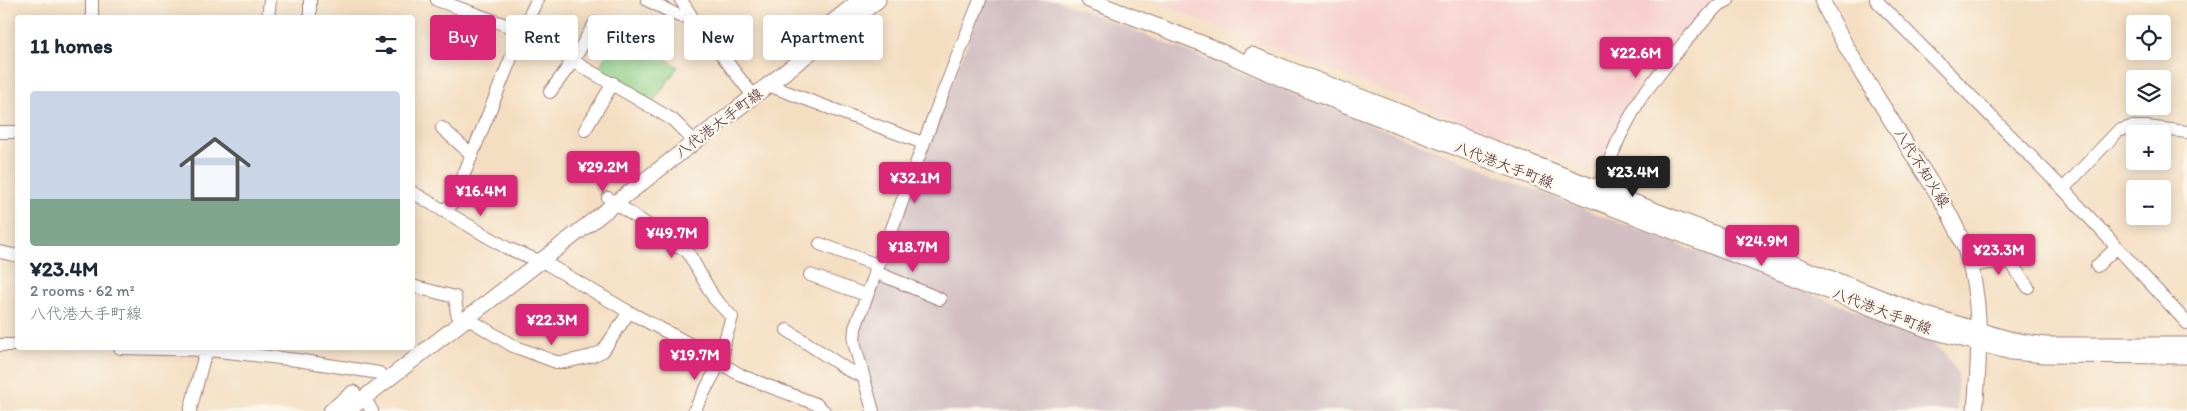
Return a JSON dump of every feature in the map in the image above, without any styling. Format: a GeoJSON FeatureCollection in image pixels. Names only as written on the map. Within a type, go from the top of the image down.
{"type":"FeatureCollection","features":[{"type":"Feature","properties":{"kind":"main road","name":"八代港大手町線"},"geometry":{"type":"LineString","coordinates":[[331,411],[383,376],[751,93],[860,0]]}},
{"type":"Feature","properties":{"kind":"main road","name":"八代港大手町線"},"geometry":{"type":"LineString","coordinates":[[751,93],[768,85],[878,0]]}},
{"type":"Feature","properties":{"kind":"main road","name":"八代港大手町線"},"geometry":{"type":"LineString","coordinates":[[1089,0],[1206,44],[1312,92],[1596,194]]}},
{"type":"Feature","properties":{"kind":"main road","name":"八代港大手町線"},"geometry":{"type":"LineString","coordinates":[[1113,0],[1929,330],[2045,345],[2187,345]]}},
{"type":"Feature","properties":{"kind":"main road","name":"八代不知火線"},"geometry":{"type":"LineString","coordinates":[[1822,0],[1838,34],[1953,218],[1970,266],[1979,337],[1975,411]]}},
{"type":"Feature","properties":{"kind":"main road","name":"八代港大手町線"},"geometry":{"type":"LineString","coordinates":[[1979,337],[2011,352],[2044,355],[2187,356]]}},
{"type":"Feature","properties":{"kind":"main road","name":"八代港大手町線"},"geometry":{"type":"LineString","coordinates":[[347,411],[364,398],[383,376]]}},
{"type":"Feature","properties":{"kind":"street"},"geometry":{"type":"LineString","coordinates":[[92,0],[92,15]]}},
{"type":"Feature","properties":{"kind":"street"},"geometry":{"type":"LineString","coordinates":[[268,15],[270,0]]}},
{"type":"Feature","properties":{"kind":"street"},"geometry":{"type":"LineString","coordinates":[[310,0],[310,15]]}},
{"type":"Feature","properties":{"kind":"street"},"geometry":{"type":"LineString","coordinates":[[437,0],[506,25]]}},
{"type":"Feature","properties":{"kind":"street"},"geometry":{"type":"LineString","coordinates":[[530,15],[537,0]]}},
{"type":"Feature","properties":{"kind":"street"},"geometry":{"type":"LineString","coordinates":[[647,0],[679,16],[684,16]]}},
{"type":"Feature","properties":{"kind":"street"},"geometry":{"type":"LineString","coordinates":[[681,0],[691,15]]}},
{"type":"Feature","properties":{"kind":"street"},"geometry":{"type":"LineString","coordinates":[[873,411],[854,342],[855,328],[923,143],[980,0]]}},
{"type":"Feature","properties":{"kind":"street"},"geometry":{"type":"LineString","coordinates":[[1596,194],[1620,136],[1641,97],[1668,60],[1717,6],[1728,0]]}},
{"type":"Feature","properties":{"kind":"street"},"geometry":{"type":"LineString","coordinates":[[1876,0],[2063,189],[2187,324]]}},
{"type":"Feature","properties":{"kind":"street"},"geometry":{"type":"LineString","coordinates":[[550,92],[573,61],[588,34]]}},
{"type":"Feature","properties":{"kind":"street"},"geometry":{"type":"LineString","coordinates":[[443,212],[452,204],[511,60]]}},
{"type":"Feature","properties":{"kind":"street"},"geometry":{"type":"LineString","coordinates":[[725,60],[751,93]]}},
{"type":"Feature","properties":{"kind":"street"},"geometry":{"type":"LineString","coordinates":[[573,61],[673,120],[691,138]]}},
{"type":"Feature","properties":{"kind":"street"},"geometry":{"type":"LineString","coordinates":[[585,130],[613,83]]}},
{"type":"Feature","properties":{"kind":"street"},"geometry":{"type":"LineString","coordinates":[[768,85],[923,143]]}},
{"type":"Feature","properties":{"kind":"street"},"geometry":{"type":"LineString","coordinates":[[2063,189],[2118,131],[2131,127],[2147,127],[2187,132]]}},
{"type":"Feature","properties":{"kind":"street"},"geometry":{"type":"LineString","coordinates":[[442,128],[471,154]]}},
{"type":"Feature","properties":{"kind":"street"},"geometry":{"type":"LineString","coordinates":[[0,132],[15,132]]}},
{"type":"Feature","properties":{"kind":"street"},"geometry":{"type":"LineString","coordinates":[[415,194],[443,212],[684,341],[742,376],[816,404],[824,411]]}},
{"type":"Feature","properties":{"kind":"street"},"geometry":{"type":"LineString","coordinates":[[612,200],[673,242],[677,247],[688,251],[714,298],[732,317],[720,364],[694,411]]}},
{"type":"Feature","properties":{"kind":"street"},"geometry":{"type":"LineString","coordinates":[[820,244],[940,299]]}},
{"type":"Feature","properties":{"kind":"street"},"geometry":{"type":"LineString","coordinates":[[2097,266],[2117,247]]}},
{"type":"Feature","properties":{"kind":"street"},"geometry":{"type":"LineString","coordinates":[[0,252],[15,255]]}},
{"type":"Feature","properties":{"kind":"street"},"geometry":{"type":"LineString","coordinates":[[1970,266],[2009,260],[2028,287]]}},
{"type":"Feature","properties":{"kind":"street"},"geometry":{"type":"LineString","coordinates":[[810,275],[866,295]]}},
{"type":"Feature","properties":{"kind":"street"},"geometry":{"type":"LineString","coordinates":[[415,287],[456,297],[462,316],[513,346],[556,362],[592,356],[603,351],[629,312]]}},
{"type":"Feature","properties":{"kind":"street"},"geometry":{"type":"LineString","coordinates":[[787,330],[848,370],[862,376]]}},
{"type":"Feature","properties":{"kind":"street"},"geometry":{"type":"LineString","coordinates":[[0,345],[15,345]]}},
{"type":"Feature","properties":{"kind":"street"},"geometry":{"type":"LineString","coordinates":[[190,411],[203,361],[208,350]]}},
{"type":"Feature","properties":{"kind":"street"},"geometry":{"type":"LineString","coordinates":[[217,350],[297,360],[383,376]]}},
{"type":"Feature","properties":{"kind":"street"},"geometry":{"type":"LineString","coordinates":[[364,398],[372,411]]}},
{"type":"Feature","properties":{"kind":"shaded area"},"geometry":{"type":"Polygon","coordinates":[[[984,0],[1057,0],[1596,214],[1857,311],[1932,343],[1946,355],[1958,373],[1956,411],[879,411],[858,332],[984,0]]]}},
{"type":"Feature","properties":{"kind":"shaded area"},"geometry":{"type":"Polygon","coordinates":[[[1149,0],[1721,0],[1698,16],[1646,67],[1596,172],[1149,0]]]}},
{"type":"Feature","properties":{"kind":"green space"},"geometry":{"type":"Polygon","coordinates":[[[604,60],[667,60],[678,67],[653,102],[597,71],[604,60]]]}}]}
